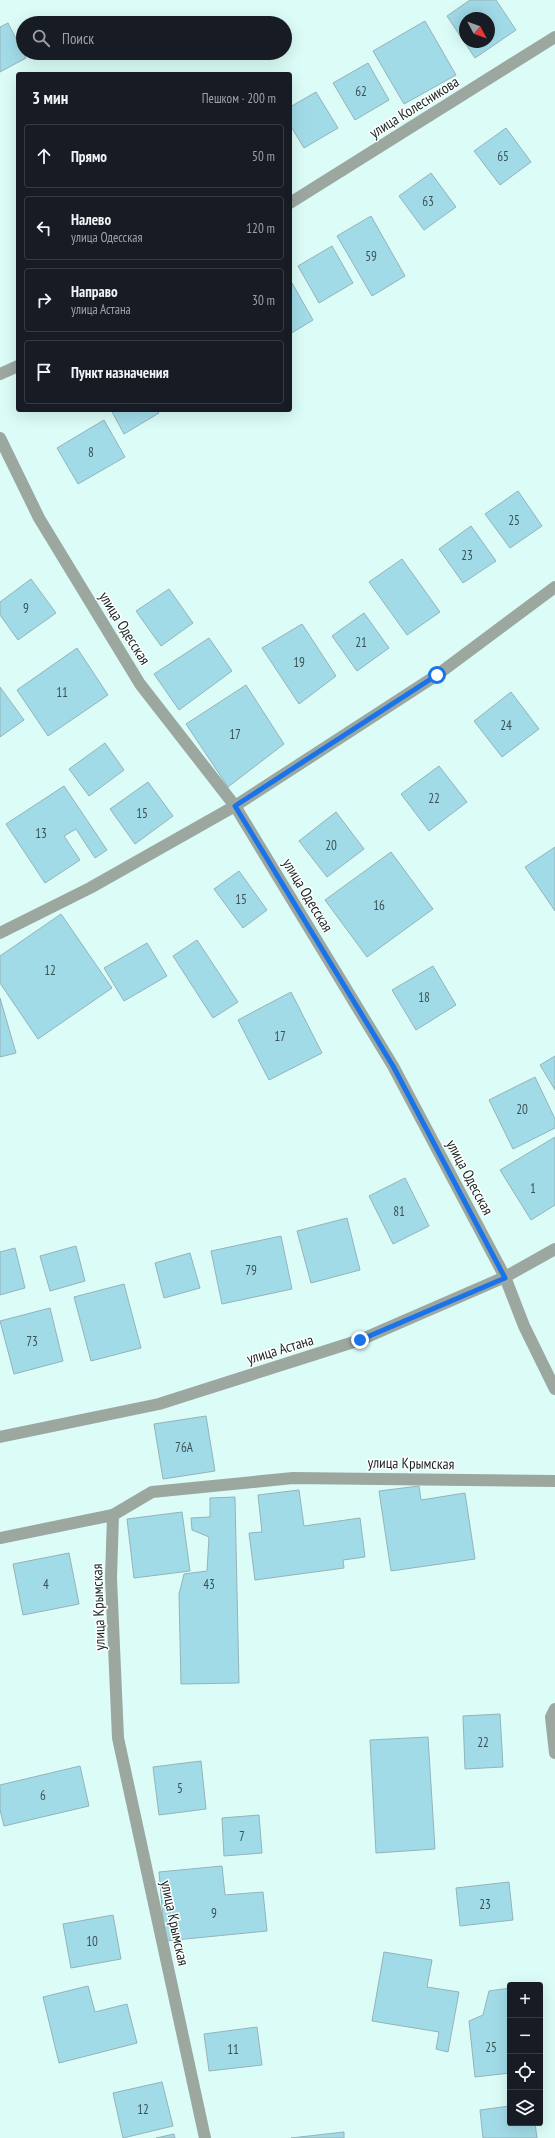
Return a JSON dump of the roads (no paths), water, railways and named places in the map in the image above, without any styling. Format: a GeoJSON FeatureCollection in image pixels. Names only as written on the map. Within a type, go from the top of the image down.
{"type":"FeatureCollection","features":[{"type":"Feature","properties":{"kind":"street","name":"улица Колесникова"},"geometry":{"type":"LineString","coordinates":[[292,202],[555,38]]}},
{"type":"Feature","properties":{"kind":"street"},"geometry":{"type":"LineString","coordinates":[[0,374],[16,367]]}},
{"type":"Feature","properties":{"kind":"street","name":"улица Одесская"},"geometry":{"type":"LineString","coordinates":[[0,438],[38,518],[140,684],[235,806],[393,1066],[505,1278],[524,1326],[555,1389]]}},
{"type":"Feature","properties":{"kind":"street"},"geometry":{"type":"LineString","coordinates":[[0,933],[90,888],[235,806],[437,675],[555,587]]}},
{"type":"Feature","properties":{"kind":"street","name":"улица Астана"},"geometry":{"type":"LineString","coordinates":[[0,1437],[159,1404],[338,1348],[505,1278],[555,1249]]}},
{"type":"Feature","properties":{"kind":"street","name":"улица Крымская"},"geometry":{"type":"LineString","coordinates":[[205,2138],[118,1738],[111,1578],[114,1515],[152,1492],[294,1478],[555,1481]]}},
{"type":"Feature","properties":{"kind":"street"},"geometry":{"type":"LineString","coordinates":[[0,1538],[114,1515]]}},
{"type":"Feature","properties":{"kind":"street"},"geometry":{"type":"LineString","coordinates":[[555,1709],[551,1718],[555,1753]]}}]}
